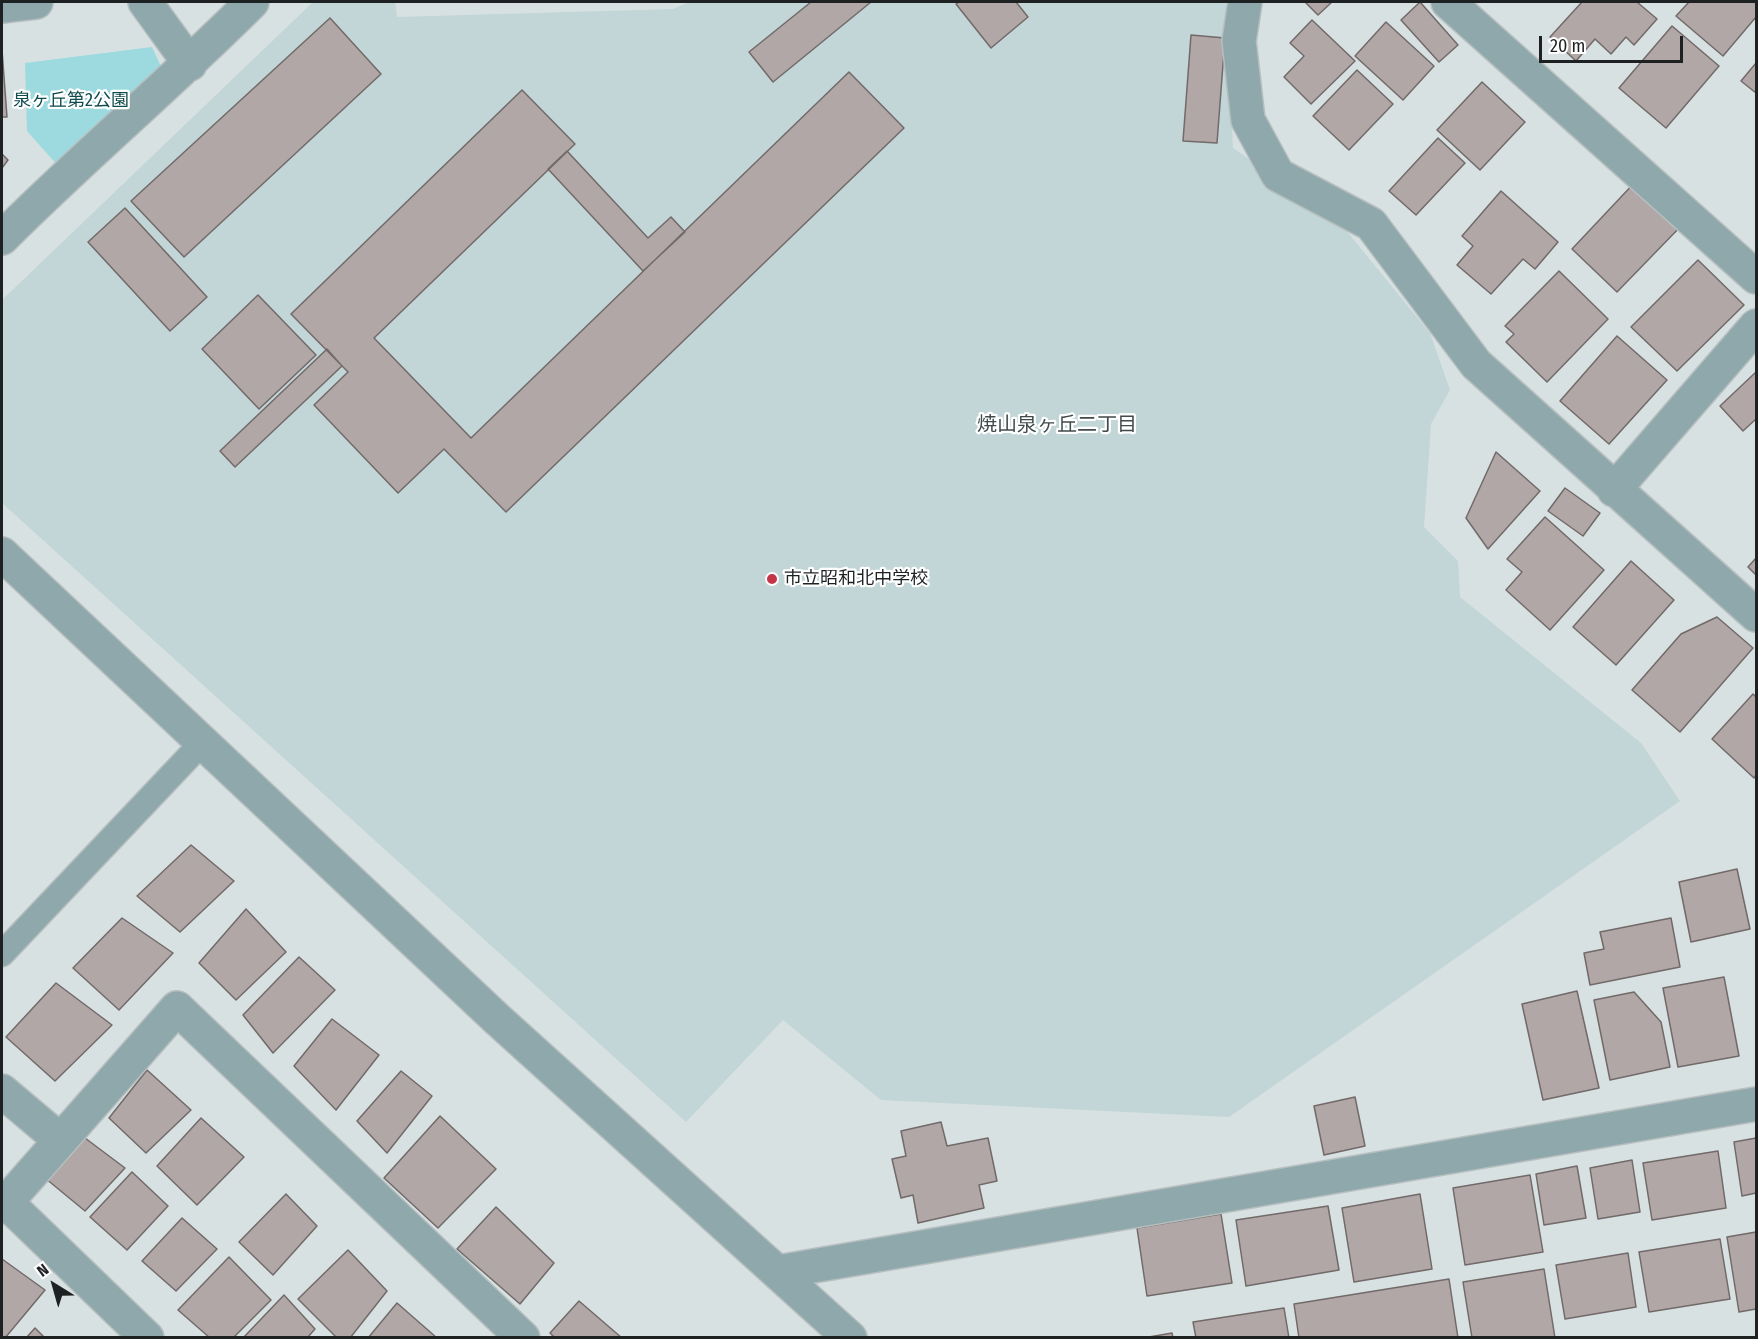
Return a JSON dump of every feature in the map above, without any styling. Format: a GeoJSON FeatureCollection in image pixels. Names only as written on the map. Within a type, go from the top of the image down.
{"type":"FeatureCollection","features":[{"type":"Feature","properties":{"kind":"street"},"geometry":{"type":"LineString","coordinates":[[2,6],[36,2]]}},
{"type":"Feature","properties":{"kind":"street"},"geometry":{"type":"LineString","coordinates":[[145,2],[190,64]]}},
{"type":"Feature","properties":{"kind":"street"},"geometry":{"type":"LineString","coordinates":[[2,238],[51,189],[190,64],[252,2]]}},
{"type":"Feature","properties":{"kind":"street"},"geometry":{"type":"LineString","coordinates":[[1245,2],[1239,41],[1248,120],[1278,175],[1371,224],[1476,364],[1756,615]]}},
{"type":"Feature","properties":{"kind":"street"},"geometry":{"type":"LineString","coordinates":[[1448,2],[1756,277]]}},
{"type":"Feature","properties":{"kind":"street"},"geometry":{"type":"LineString","coordinates":[[1614,490],[1756,326]]}},
{"type":"Feature","properties":{"kind":"street"},"geometry":{"type":"LineString","coordinates":[[2,554],[201,744],[497,1019],[778,1272],[835,1333]]}},
{"type":"Feature","properties":{"kind":"street"},"geometry":{"type":"LineString","coordinates":[[147,1338],[4,1204],[177,1008],[524,1338]]}},
{"type":"Feature","properties":{"kind":"street"},"geometry":{"type":"LineString","coordinates":[[2,1091],[60,1140]]}},
{"type":"Feature","properties":{"kind":"street"},"geometry":{"type":"LineString","coordinates":[[778,1272],[1756,1104]]}},
{"type":"Feature","properties":{"kind":"lane"},"geometry":{"type":"LineString","coordinates":[[2,954],[201,744]]}},
{"type":"Feature","properties":{"kind":"shaded area","name":"市立昭和北中学校"},"geometry":{"type":"Polygon","coordinates":[[[313,2],[395,2],[397,17],[673,9],[689,2],[1226,2],[1233,148],[1340,223],[1430,333],[1450,390],[1431,424],[1424,527],[1458,561],[1460,597],[1641,743],[1680,801],[1229,1117],[881,1100],[783,1020],[686,1122],[2,503],[2,300],[313,2]]]}},
{"type":"Feature","properties":{"kind":"green space","name":"泉ヶ丘第2公園"},"geometry":{"type":"Polygon","coordinates":[[[152,47],[165,75],[60,168],[27,131],[25,63],[152,47]]]}},
{"type":"Feature","properties":{"kind":"building"},"geometry":{"type":"Polygon","coordinates":[[[811,2],[871,2],[773,82],[749,52],[811,2]]]}},
{"type":"Feature","properties":{"kind":"building"},"geometry":{"type":"Polygon","coordinates":[[[959,2],[1016,2],[1028,17],[991,48],[956,4],[959,2]]]}},
{"type":"Feature","properties":{"kind":"building"},"geometry":{"type":"Polygon","coordinates":[[[1305,2],[1332,2],[1318,15],[1305,2]]]}},
{"type":"Feature","properties":{"kind":"building"},"geometry":{"type":"Polygon","coordinates":[[[1420,2],[1458,45],[1439,62],[1401,20],[1420,2]]]}},
{"type":"Feature","properties":{"kind":"building"},"geometry":{"type":"Polygon","coordinates":[[[1582,2],[1637,2],[1657,19],[1634,45],[1626,37],[1611,54],[1595,39],[1576,61],[1550,37],[1582,2]]]}},
{"type":"Feature","properties":{"kind":"building"},"geometry":{"type":"Polygon","coordinates":[[[1689,2],[1756,2],[1756,17],[1723,56],[1676,16],[1689,2]]]}},
{"type":"Feature","properties":{"kind":"building"},"geometry":{"type":"Polygon","coordinates":[[[330,18],[381,74],[184,257],[131,201],[330,18]]]}},
{"type":"Feature","properties":{"kind":"building"},"geometry":{"type":"Polygon","coordinates":[[[1312,20],[1355,61],[1311,104],[1284,77],[1304,56],[1290,43],[1312,20]]]}},
{"type":"Feature","properties":{"kind":"building"},"geometry":{"type":"Polygon","coordinates":[[[1386,22],[1434,66],[1403,100],[1355,56],[1386,22]]]}},
{"type":"Feature","properties":{"kind":"building"},"geometry":{"type":"Polygon","coordinates":[[[1672,26],[1719,66],[1666,128],[1619,88],[1672,26]]]}},
{"type":"Feature","properties":{"kind":"building"},"geometry":{"type":"Polygon","coordinates":[[[1191,35],[1225,38],[1217,143],[1183,141],[1191,35]]]}},
{"type":"Feature","properties":{"kind":"building"},"geometry":{"type":"Polygon","coordinates":[[[2,50],[7,117],[2,117],[2,50]]]}},
{"type":"Feature","properties":{"kind":"building"},"geometry":{"type":"Polygon","coordinates":[[[1756,63],[1756,93],[1741,81],[1756,63]]]}},
{"type":"Feature","properties":{"kind":"building"},"geometry":{"type":"Polygon","coordinates":[[[1357,70],[1393,104],[1349,150],[1313,116],[1357,70]]]}},
{"type":"Feature","properties":{"kind":"building"},"geometry":{"type":"Polygon","coordinates":[[[849,72],[904,128],[506,512],[444,449],[398,493],[314,405],[348,372],[291,314],[522,90],[575,144],[374,338],[471,438],[849,72]]]}},
{"type":"Feature","properties":{"kind":"building"},"geometry":{"type":"Polygon","coordinates":[[[1482,82],[1525,122],[1480,170],[1437,130],[1482,82]]]}},
{"type":"Feature","properties":{"kind":"building"},"geometry":{"type":"Polygon","coordinates":[[[1438,138],[1465,163],[1416,215],[1389,191],[1438,138]]]}},
{"type":"Feature","properties":{"kind":"building"},"geometry":{"type":"Polygon","coordinates":[[[567,151],[648,238],[671,217],[685,232],[643,271],[548,169],[567,151]]]}},
{"type":"Feature","properties":{"kind":"building"},"geometry":{"type":"Polygon","coordinates":[[[2,154],[8,160],[2,168],[2,154]]]}},
{"type":"Feature","properties":{"kind":"building"},"geometry":{"type":"Polygon","coordinates":[[[1637,180],[1683,224],[1617,292],[1572,249],[1637,180]]]}},
{"type":"Feature","properties":{"kind":"building"},"geometry":{"type":"Polygon","coordinates":[[[1501,191],[1558,242],[1535,269],[1523,259],[1491,294],[1457,265],[1473,246],[1462,236],[1501,191]]]}},
{"type":"Feature","properties":{"kind":"building"},"geometry":{"type":"Polygon","coordinates":[[[125,208],[207,297],[170,331],[88,242],[125,208]]]}},
{"type":"Feature","properties":{"kind":"building"},"geometry":{"type":"Polygon","coordinates":[[[1698,260],[1744,305],[1677,371],[1631,327],[1698,260]]]}},
{"type":"Feature","properties":{"kind":"building"},"geometry":{"type":"Polygon","coordinates":[[[1559,271],[1608,319],[1547,382],[1506,342],[1514,334],[1505,326],[1559,271]]]}},
{"type":"Feature","properties":{"kind":"building"},"geometry":{"type":"Polygon","coordinates":[[[258,295],[316,355],[259,409],[202,349],[258,295]]]}},
{"type":"Feature","properties":{"kind":"building"},"geometry":{"type":"Polygon","coordinates":[[[1617,336],[1667,380],[1609,444],[1560,401],[1617,336]]]}},
{"type":"Feature","properties":{"kind":"building"},"geometry":{"type":"Polygon","coordinates":[[[327,349],[342,366],[235,467],[220,451],[327,349]]]}},
{"type":"Feature","properties":{"kind":"building"},"geometry":{"type":"Polygon","coordinates":[[[1756,372],[1756,419],[1743,431],[1720,406],[1756,372]]]}},
{"type":"Feature","properties":{"kind":"building"},"geometry":{"type":"Polygon","coordinates":[[[1496,452],[1540,491],[1488,549],[1466,518],[1496,452]]]}},
{"type":"Feature","properties":{"kind":"building"},"geometry":{"type":"Polygon","coordinates":[[[1565,488],[1600,513],[1583,536],[1548,511],[1565,488]]]}},
{"type":"Feature","properties":{"kind":"building"},"geometry":{"type":"Polygon","coordinates":[[[1545,517],[1604,570],[1550,630],[1506,590],[1522,572],[1507,559],[1545,517]]]}},
{"type":"Feature","properties":{"kind":"building"},"geometry":{"type":"Polygon","coordinates":[[[1756,558],[1756,575],[1748,567],[1756,558]]]}},
{"type":"Feature","properties":{"kind":"building"},"geometry":{"type":"Polygon","coordinates":[[[1631,561],[1674,600],[1616,665],[1573,627],[1631,561]]]}},
{"type":"Feature","properties":{"kind":"building"},"geometry":{"type":"Polygon","coordinates":[[[1717,617],[1753,648],[1680,732],[1632,690],[1681,634],[1717,617]]]}},
{"type":"Feature","properties":{"kind":"building"},"geometry":{"type":"Polygon","coordinates":[[[1753,694],[1756,697],[1756,775],[1754,778],[1712,739],[1753,694]]]}},
{"type":"Feature","properties":{"kind":"building"},"geometry":{"type":"Polygon","coordinates":[[[191,845],[234,881],[180,932],[137,896],[191,845]]]}},
{"type":"Feature","properties":{"kind":"building"},"geometry":{"type":"Polygon","coordinates":[[[1737,869],[1750,929],[1691,942],[1679,882],[1737,869]]]}},
{"type":"Feature","properties":{"kind":"building"},"geometry":{"type":"Polygon","coordinates":[[[246,909],[286,952],[236,1000],[199,963],[246,909]]]}},
{"type":"Feature","properties":{"kind":"building"},"geometry":{"type":"Polygon","coordinates":[[[122,918],[173,953],[119,1010],[73,968],[122,918]]]}},
{"type":"Feature","properties":{"kind":"building"},"geometry":{"type":"Polygon","coordinates":[[[1671,918],[1680,967],[1590,985],[1584,953],[1604,949],[1600,932],[1671,918]]]}},
{"type":"Feature","properties":{"kind":"building"},"geometry":{"type":"Polygon","coordinates":[[[299,957],[335,990],[273,1053],[243,1015],[299,957]]]}},
{"type":"Feature","properties":{"kind":"building"},"geometry":{"type":"Polygon","coordinates":[[[1724,977],[1739,1056],[1678,1067],[1663,988],[1724,977]]]}},
{"type":"Feature","properties":{"kind":"building"},"geometry":{"type":"Polygon","coordinates":[[[56,983],[112,1025],[55,1081],[6,1037],[56,983]]]}},
{"type":"Feature","properties":{"kind":"building"},"geometry":{"type":"Polygon","coordinates":[[[1577,991],[1599,1088],[1543,1100],[1522,1004],[1577,991]]]}},
{"type":"Feature","properties":{"kind":"building"},"geometry":{"type":"Polygon","coordinates":[[[1634,992],[1661,1022],[1670,1067],[1610,1080],[1594,1000],[1634,992]]]}},
{"type":"Feature","properties":{"kind":"building"},"geometry":{"type":"Polygon","coordinates":[[[332,1019],[379,1055],[336,1110],[294,1066],[332,1019]]]}},
{"type":"Feature","properties":{"kind":"building"},"geometry":{"type":"Polygon","coordinates":[[[147,1070],[191,1110],[146,1153],[109,1118],[147,1070]]]}},
{"type":"Feature","properties":{"kind":"building"},"geometry":{"type":"Polygon","coordinates":[[[401,1071],[432,1096],[387,1153],[357,1121],[401,1071]]]}},
{"type":"Feature","properties":{"kind":"building"},"geometry":{"type":"Polygon","coordinates":[[[1355,1097],[1365,1146],[1324,1155],[1314,1106],[1355,1097]]]}},
{"type":"Feature","properties":{"kind":"building"},"geometry":{"type":"Polygon","coordinates":[[[440,1116],[496,1169],[438,1228],[384,1178],[440,1116]]]}},
{"type":"Feature","properties":{"kind":"building"},"geometry":{"type":"Polygon","coordinates":[[[201,1118],[244,1157],[197,1205],[157,1166],[201,1118]]]}},
{"type":"Feature","properties":{"kind":"building"},"geometry":{"type":"Polygon","coordinates":[[[941,1122],[947,1146],[988,1138],[997,1181],[979,1185],[984,1208],[918,1223],[913,1195],[901,1198],[892,1159],[906,1156],[901,1131],[941,1122]]]}},
{"type":"Feature","properties":{"kind":"building"},"geometry":{"type":"Polygon","coordinates":[[[85,1138],[125,1168],[85,1211],[45,1178],[85,1138]]]}},
{"type":"Feature","properties":{"kind":"building"},"geometry":{"type":"Polygon","coordinates":[[[1756,1138],[1756,1193],[1742,1196],[1734,1142],[1756,1138]]]}},
{"type":"Feature","properties":{"kind":"building"},"geometry":{"type":"Polygon","coordinates":[[[1718,1151],[1726,1208],[1652,1220],[1643,1163],[1718,1151]]]}},
{"type":"Feature","properties":{"kind":"building"},"geometry":{"type":"Polygon","coordinates":[[[1632,1160],[1640,1212],[1598,1219],[1590,1168],[1632,1160]]]}},
{"type":"Feature","properties":{"kind":"building"},"geometry":{"type":"Polygon","coordinates":[[[1577,1166],[1586,1218],[1544,1225],[1536,1174],[1577,1166]]]}},
{"type":"Feature","properties":{"kind":"building"},"geometry":{"type":"Polygon","coordinates":[[[132,1172],[168,1206],[127,1250],[90,1217],[132,1172]]]}},
{"type":"Feature","properties":{"kind":"building"},"geometry":{"type":"Polygon","coordinates":[[[1530,1175],[1543,1252],[1465,1265],[1453,1188],[1530,1175]]]}},
{"type":"Feature","properties":{"kind":"building"},"geometry":{"type":"Polygon","coordinates":[[[286,1194],[317,1226],[273,1275],[239,1242],[286,1194]]]}},
{"type":"Feature","properties":{"kind":"building"},"geometry":{"type":"Polygon","coordinates":[[[1420,1194],[1432,1269],[1354,1282],[1342,1208],[1420,1194]]]}},
{"type":"Feature","properties":{"kind":"building"},"geometry":{"type":"Polygon","coordinates":[[[1328,1206],[1339,1270],[1246,1286],[1236,1220],[1328,1206]]]}},
{"type":"Feature","properties":{"kind":"building"},"geometry":{"type":"Polygon","coordinates":[[[496,1207],[554,1263],[520,1304],[457,1249],[496,1207]]]}},
{"type":"Feature","properties":{"kind":"building"},"geometry":{"type":"Polygon","coordinates":[[[1221,1214],[1232,1283],[1147,1296],[1137,1228],[1221,1214]]]}},
{"type":"Feature","properties":{"kind":"building"},"geometry":{"type":"Polygon","coordinates":[[[182,1218],[217,1249],[176,1291],[142,1261],[182,1218]]]}},
{"type":"Feature","properties":{"kind":"building"},"geometry":{"type":"Polygon","coordinates":[[[1756,1232],[1756,1309],[1739,1312],[1727,1237],[1756,1232]]]}},
{"type":"Feature","properties":{"kind":"building"},"geometry":{"type":"Polygon","coordinates":[[[1720,1239],[1730,1299],[1649,1312],[1639,1252],[1720,1239]]]}},
{"type":"Feature","properties":{"kind":"building"},"geometry":{"type":"Polygon","coordinates":[[[348,1250],[387,1291],[350,1338],[337,1338],[298,1299],[348,1250]]]}},
{"type":"Feature","properties":{"kind":"building"},"geometry":{"type":"Polygon","coordinates":[[[1628,1253],[1636,1307],[1565,1319],[1556,1265],[1628,1253]]]}},
{"type":"Feature","properties":{"kind":"building"},"geometry":{"type":"Polygon","coordinates":[[[229,1257],[271,1300],[233,1338],[210,1338],[178,1310],[229,1257]]]}},
{"type":"Feature","properties":{"kind":"building"},"geometry":{"type":"Polygon","coordinates":[[[2,1259],[45,1290],[5,1338],[2,1338],[2,1259]]]}},
{"type":"Feature","properties":{"kind":"building"},"geometry":{"type":"Polygon","coordinates":[[[1544,1269],[1555,1338],[1472,1338],[1463,1282],[1544,1269]]]}},
{"type":"Feature","properties":{"kind":"building"},"geometry":{"type":"Polygon","coordinates":[[[1449,1279],[1458,1338],[1299,1338],[1294,1304],[1449,1279]]]}},
{"type":"Feature","properties":{"kind":"building"},"geometry":{"type":"Polygon","coordinates":[[[284,1295],[315,1329],[307,1338],[243,1338],[284,1295]]]}},
{"type":"Feature","properties":{"kind":"building"},"geometry":{"type":"Polygon","coordinates":[[[579,1301],[622,1338],[555,1338],[550,1333],[579,1301]]]}},
{"type":"Feature","properties":{"kind":"building"},"geometry":{"type":"Polygon","coordinates":[[[397,1303],[437,1338],[368,1338],[397,1303]]]}},
{"type":"Feature","properties":{"kind":"building"},"geometry":{"type":"Polygon","coordinates":[[[1284,1308],[1289,1338],[1196,1338],[1193,1322],[1284,1308]]]}},
{"type":"Feature","properties":{"kind":"building"},"geometry":{"type":"Polygon","coordinates":[[[35,1328],[45,1338],[26,1338],[35,1328]]]}},
{"type":"Feature","properties":{"kind":"building"},"geometry":{"type":"Polygon","coordinates":[[[1172,1333],[1173,1338],[1143,1338],[1172,1333]]]}},
{"type":"Feature","properties":{"kind":"place","name":"市立昭和北中学校"},"geometry":{"type":"Point","coordinates":[772,579]}},
{"type":"Feature","properties":{"kind":"district","name":"焼山泉ヶ丘二丁目"},"geometry":{"type":"Point","coordinates":[1057,425]}}]}
